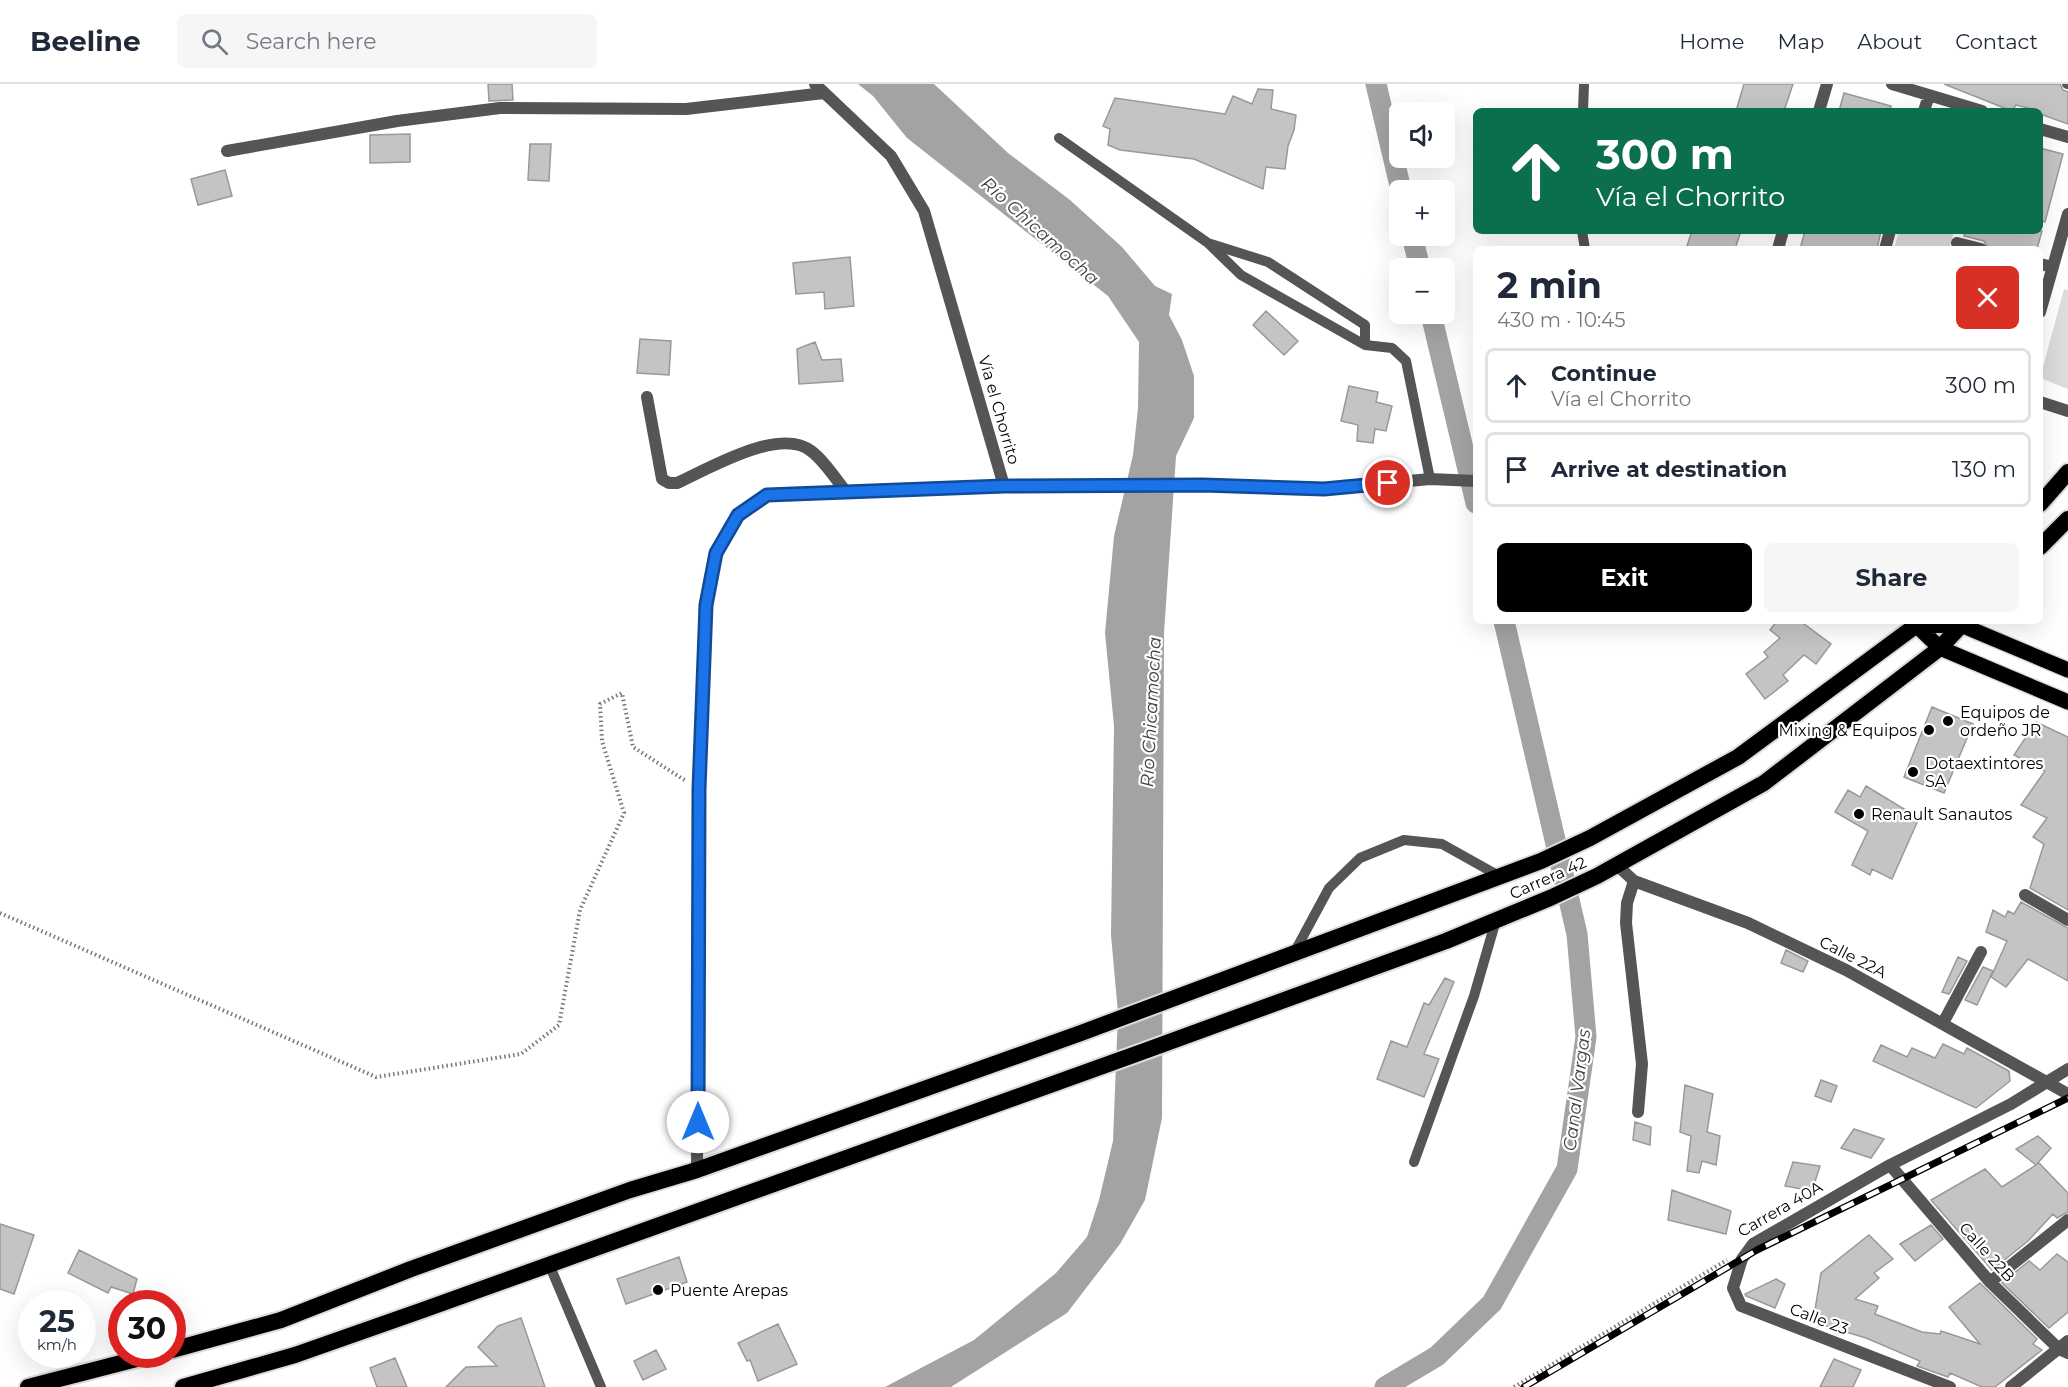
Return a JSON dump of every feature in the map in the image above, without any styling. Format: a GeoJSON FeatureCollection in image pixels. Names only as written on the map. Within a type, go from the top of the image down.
{"type":"FeatureCollection","features":[{"type":"Feature","properties":{"kind":"highway"},"geometry":{"type":"LineString","coordinates":[[2043,501],[2068,472]]}},
{"type":"Feature","properties":{"kind":"highway"},"geometry":{"type":"LineString","coordinates":[[2043,544],[2068,519]]}},
{"type":"Feature","properties":{"kind":"highway","name":"Carrera 42"},"geometry":{"type":"LineString","coordinates":[[186,1346],[281,1320],[477,1245],[630,1190],[697,1170],[1080,1033],[1541,861],[1590,838],[1738,757],[1913,624]]}},
{"type":"Feature","properties":{"kind":"highway","name":"Carrera 42"},"geometry":{"type":"LineString","coordinates":[[183,1387],[295,1355],[1200,1030],[1550,898],[1617,866],[1764,783],[1940,648],[1962,624]]}},
{"type":"Feature","properties":{"kind":"highway"},"geometry":{"type":"LineString","coordinates":[[28,1387],[108,1366]]}},
{"type":"Feature","properties":{"kind":"main road"},"geometry":{"type":"LineString","coordinates":[[1915,624],[1940,648],[2068,702]]}},
{"type":"Feature","properties":{"kind":"main road"},"geometry":{"type":"LineString","coordinates":[[1965,624],[2068,670]]}},
{"type":"Feature","properties":{"kind":"street","name":"Vía el Chorrito"},"geometry":{"type":"LineString","coordinates":[[815,84],[891,156],[924,211],[1004,486],[1203,485],[1324,489],[1430,479],[1473,481]]}},
{"type":"Feature","properties":{"kind":"street"},"geometry":{"type":"LineString","coordinates":[[1820,108],[1827,84]]}},
{"type":"Feature","properties":{"kind":"street"},"geometry":{"type":"LineString","coordinates":[[1892,84],[1972,108]]}},
{"type":"Feature","properties":{"kind":"street"},"geometry":{"type":"LineString","coordinates":[[227,151],[397,121],[500,108],[686,109],[824,93]]}},
{"type":"Feature","properties":{"kind":"street"},"geometry":{"type":"LineString","coordinates":[[1925,108],[1929,95]]}},
{"type":"Feature","properties":{"kind":"street"},"geometry":{"type":"LineString","coordinates":[[2043,130],[2068,137]]}},
{"type":"Feature","properties":{"kind":"street"},"geometry":{"type":"LineString","coordinates":[[2043,302],[2068,214]]}},
{"type":"Feature","properties":{"kind":"street"},"geometry":{"type":"LineString","coordinates":[[1958,241],[1972,246]]}},
{"type":"Feature","properties":{"kind":"street"},"geometry":{"type":"LineString","coordinates":[[2043,265],[2053,267]]}},
{"type":"Feature","properties":{"kind":"street"},"geometry":{"type":"LineString","coordinates":[[648,397],[662,479],[669,483],[677,483],[753,449],[789,441],[810,450],[847,493]]}},
{"type":"Feature","properties":{"kind":"street"},"geometry":{"type":"LineString","coordinates":[[2043,403],[2068,411]]}},
{"type":"Feature","properties":{"kind":"street"},"geometry":{"type":"LineString","coordinates":[[697,1170],[699,789],[706,605],[716,553],[738,515],[767,495],[1004,486]]}},
{"type":"Feature","properties":{"kind":"street","name":"Calle 22A"},"geometry":{"type":"LineString","coordinates":[[1617,866],[1634,881],[1748,922],[1846,970],[2068,1094]]}},
{"type":"Feature","properties":{"kind":"street"},"geometry":{"type":"LineString","coordinates":[[1634,881],[1627,903],[1626,923],[1642,1064],[1638,1112]]}},
{"type":"Feature","properties":{"kind":"street"},"geometry":{"type":"LineString","coordinates":[[2025,895],[2068,920]]}},
{"type":"Feature","properties":{"kind":"street"},"geometry":{"type":"LineString","coordinates":[[1942,1023],[1981,952]]}},
{"type":"Feature","properties":{"kind":"street","name":"Carrera 40A"},"geometry":{"type":"LineString","coordinates":[[1753,1244],[1890,1165],[2011,1104],[2068,1069]]}},
{"type":"Feature","properties":{"kind":"street","name":"Calle 22B"},"geometry":{"type":"LineString","coordinates":[[1890,1165],[1990,1282],[2065,1348]]}},
{"type":"Feature","properties":{"kind":"street"},"geometry":{"type":"LineString","coordinates":[[1990,1282],[2068,1220]]}},
{"type":"Feature","properties":{"kind":"street","name":"Calle 23"},"geometry":{"type":"LineString","coordinates":[[1753,1244],[1742,1259],[1733,1288],[1741,1306],[1950,1387]]}},
{"type":"Feature","properties":{"kind":"street"},"geometry":{"type":"LineString","coordinates":[[2011,1387],[2065,1348]]}},
{"type":"Feature","properties":{"kind":"lane"},"geometry":{"type":"LineString","coordinates":[[1583,108],[1584,84]]}},
{"type":"Feature","properties":{"kind":"lane"},"geometry":{"type":"LineString","coordinates":[[1059,138],[1208,243],[1241,275],[1365,345],[1392,348],[1406,361],[1430,479]]}},
{"type":"Feature","properties":{"kind":"lane"},"geometry":{"type":"LineString","coordinates":[[1208,243],[1268,262],[1365,325],[1365,345]]}},
{"type":"Feature","properties":{"kind":"lane"},"geometry":{"type":"LineString","coordinates":[[1294,953],[1329,888],[1359,858],[1404,840],[1443,844],[1502,877]]}},
{"type":"Feature","properties":{"kind":"lane"},"geometry":{"type":"LineString","coordinates":[[1414,1162],[1474,996],[1496,920]]}},
{"type":"Feature","properties":{"kind":"lane"},"geometry":{"type":"LineString","coordinates":[[549,1264],[601,1387]]}},
{"type":"Feature","properties":{"kind":"path"},"geometry":{"type":"LineString","coordinates":[[0,913],[376,1077],[521,1054],[559,1025],[580,910],[624,813],[602,741],[600,704],[622,693],[633,747],[699,789]]}},
{"type":"Feature","properties":{"kind":"path","name":"Carrera 40A"},"geometry":{"type":"LineString","coordinates":[[1514,1387],[1753,1244]]}},
{"type":"Feature","properties":{"kind":"shaded area"},"geometry":{"type":"Polygon","coordinates":[[[1898,234],[1953,234],[1950,246],[1895,246],[1898,234]]]}},
{"type":"Feature","properties":{"kind":"shaded area"},"geometry":{"type":"Polygon","coordinates":[[[2064,289],[2068,290],[2068,389],[2043,379],[2043,367],[2064,289]]]}},
{"type":"Feature","properties":{"kind":"water","name":"Río Chicamocha"},"geometry":{"type":"Polygon","coordinates":[[[858,84],[934,84],[1008,153],[1070,200],[1122,247],[1155,286],[1172,294],[1169,315],[1182,340],[1194,376],[1194,418],[1176,456],[1164,633],[1162,1118],[1145,1200],[1120,1244],[1067,1313],[951,1387],[885,1387],[974,1340],[1056,1273],[1087,1237],[1099,1200],[1113,1141],[1118,1013],[1111,935],[1114,726],[1105,633],[1114,536],[1133,455],[1138,408],[1139,342],[1108,296],[907,138],[873,96],[858,84]]]}},
{"type":"Feature","properties":{"kind":"building"},"geometry":{"type":"Polygon","coordinates":[[[488,84],[512,84],[513,100],[489,101],[488,84]]]}},
{"type":"Feature","properties":{"kind":"building"},"geometry":{"type":"Polygon","coordinates":[[[1744,84],[1793,84],[1785,108],[1737,108],[1744,84]]]}},
{"type":"Feature","properties":{"kind":"building"},"geometry":{"type":"Polygon","coordinates":[[[1944,84],[2060,84],[2063,90],[2068,92],[2068,124],[2043,115],[2043,108],[2016,105],[2014,108],[2004,108],[1944,84]]]}},
{"type":"Feature","properties":{"kind":"building"},"geometry":{"type":"Polygon","coordinates":[[[1258,89],[1273,90],[1271,109],[1296,115],[1285,169],[1266,167],[1263,189],[1194,159],[1120,150],[1108,145],[1110,129],[1103,126],[1115,98],[1225,114],[1233,96],[1252,104],[1258,89]]]}},
{"type":"Feature","properties":{"kind":"building"},"geometry":{"type":"Polygon","coordinates":[[[1844,93],[1891,106],[1891,108],[1840,108],[1844,93]]]}},
{"type":"Feature","properties":{"kind":"building"},"geometry":{"type":"Polygon","coordinates":[[[410,134],[410,162],[370,163],[370,135],[410,134]]]}},
{"type":"Feature","properties":{"kind":"building"},"geometry":{"type":"Polygon","coordinates":[[[530,144],[551,144],[549,181],[528,180],[530,144]]]}},
{"type":"Feature","properties":{"kind":"building"},"geometry":{"type":"Polygon","coordinates":[[[2043,149],[2063,154],[2045,222],[2043,222],[2043,149]]]}},
{"type":"Feature","properties":{"kind":"building"},"geometry":{"type":"Polygon","coordinates":[[[225,170],[232,196],[198,205],[191,179],[225,170]]]}},
{"type":"Feature","properties":{"kind":"building"},"geometry":{"type":"Polygon","coordinates":[[[1691,234],[1740,234],[1736,246],[1687,246],[1691,234]]]}},
{"type":"Feature","properties":{"kind":"building"},"geometry":{"type":"Polygon","coordinates":[[[1804,234],[1880,234],[1878,246],[1801,246],[1804,234]]]}},
{"type":"Feature","properties":{"kind":"building"},"geometry":{"type":"Polygon","coordinates":[[[1964,234],[2041,234],[2038,246],[1987,246],[1984,241],[1964,236],[1964,234]]]}},
{"type":"Feature","properties":{"kind":"building"},"geometry":{"type":"Polygon","coordinates":[[[850,257],[854,306],[825,309],[824,292],[796,294],[793,263],[850,257]]]}},
{"type":"Feature","properties":{"kind":"building"},"geometry":{"type":"Polygon","coordinates":[[[1266,311],[1298,341],[1284,355],[1253,325],[1266,311]]]}},
{"type":"Feature","properties":{"kind":"building"},"geometry":{"type":"Polygon","coordinates":[[[640,339],[671,341],[669,375],[637,373],[640,339]]]}},
{"type":"Feature","properties":{"kind":"building"},"geometry":{"type":"Polygon","coordinates":[[[815,342],[822,360],[841,359],[843,381],[799,384],[797,349],[815,342]]]}},
{"type":"Feature","properties":{"kind":"building"},"geometry":{"type":"Polygon","coordinates":[[[1349,386],[1378,392],[1376,402],[1392,406],[1386,431],[1375,429],[1373,443],[1357,441],[1358,425],[1341,421],[1349,386]]]}},
{"type":"Feature","properties":{"kind":"building"},"geometry":{"type":"Polygon","coordinates":[[[1775,624],[1804,624],[1831,644],[1816,664],[1804,655],[1783,675],[1788,681],[1765,699],[1746,674],[1768,657],[1764,652],[1780,638],[1770,630],[1775,624]]]}},
{"type":"Feature","properties":{"kind":"building"},"geometry":{"type":"Polygon","coordinates":[[[1932,707],[1973,724],[1944,793],[1904,777],[1932,707]]]}},
{"type":"Feature","properties":{"kind":"building"},"geometry":{"type":"Polygon","coordinates":[[[2036,722],[2068,737],[2068,910],[2030,888],[2044,844],[2033,837],[2047,818],[2021,805],[2045,771],[2014,755],[2036,722]]]}},
{"type":"Feature","properties":{"kind":"building"},"geometry":{"type":"Polygon","coordinates":[[[1866,786],[1919,818],[1892,879],[1872,869],[1870,875],[1852,865],[1868,831],[1835,812],[1848,790],[1860,797],[1866,786]]]}},
{"type":"Feature","properties":{"kind":"building"},"geometry":{"type":"Polygon","coordinates":[[[2021,902],[2068,928],[2068,981],[2028,959],[2006,987],[1991,977],[2007,941],[1986,932],[1993,910],[2005,917],[2008,911],[2014,914],[2021,902]]]}},
{"type":"Feature","properties":{"kind":"building"},"geometry":{"type":"Polygon","coordinates":[[[1786,950],[1808,961],[1803,972],[1781,963],[1786,950]]]}},
{"type":"Feature","properties":{"kind":"building"},"geometry":{"type":"Polygon","coordinates":[[[1958,957],[1967,961],[1949,994],[1942,992],[1958,957]]]}},
{"type":"Feature","properties":{"kind":"building"},"geometry":{"type":"Polygon","coordinates":[[[1983,967],[1993,971],[1977,1005],[1965,1000],[1983,967]]]}},
{"type":"Feature","properties":{"kind":"building"},"geometry":{"type":"Polygon","coordinates":[[[1445,978],[1454,982],[1424,1054],[1439,1059],[1424,1097],[1377,1079],[1391,1041],[1407,1047],[1424,1003],[1429,1005],[1445,978]]]}},
{"type":"Feature","properties":{"kind":"building"},"geometry":{"type":"Polygon","coordinates":[[[1943,1044],[1964,1054],[1967,1048],[2009,1071],[2010,1081],[1976,1108],[1873,1061],[1881,1045],[1907,1057],[1912,1048],[1935,1058],[1943,1044]]]}},
{"type":"Feature","properties":{"kind":"building"},"geometry":{"type":"Polygon","coordinates":[[[1821,1080],[1837,1086],[1831,1102],[1815,1096],[1821,1080]]]}},
{"type":"Feature","properties":{"kind":"building"},"geometry":{"type":"Polygon","coordinates":[[[1685,1085],[1713,1094],[1707,1132],[1720,1136],[1716,1165],[1702,1161],[1699,1173],[1687,1171],[1691,1136],[1680,1132],[1685,1085]]]}},
{"type":"Feature","properties":{"kind":"building"},"geometry":{"type":"Polygon","coordinates":[[[1635,1122],[1651,1127],[1650,1145],[1633,1140],[1635,1122]]]}},
{"type":"Feature","properties":{"kind":"building"},"geometry":{"type":"Polygon","coordinates":[[[1854,1129],[1884,1139],[1871,1158],[1841,1148],[1854,1129]]]}},
{"type":"Feature","properties":{"kind":"building"},"geometry":{"type":"Polygon","coordinates":[[[2038,1136],[2051,1148],[2037,1164],[2039,1163],[2068,1193],[2068,1212],[2057,1218],[2053,1214],[2028,1241],[1992,1270],[1931,1200],[1985,1169],[2002,1187],[2036,1165],[2016,1149],[2038,1136]]]}},
{"type":"Feature","properties":{"kind":"building"},"geometry":{"type":"Polygon","coordinates":[[[1793,1162],[1820,1166],[1812,1191],[1785,1186],[1793,1162]]]}},
{"type":"Feature","properties":{"kind":"building"},"geometry":{"type":"Polygon","coordinates":[[[1672,1190],[1731,1211],[1726,1234],[1668,1220],[1672,1190]]]}},
{"type":"Feature","properties":{"kind":"building"},"geometry":{"type":"Polygon","coordinates":[[[0,1224],[34,1235],[14,1294],[0,1289],[0,1224]]]}},
{"type":"Feature","properties":{"kind":"building"},"geometry":{"type":"Polygon","coordinates":[[[1931,1225],[1943,1239],[1915,1261],[1900,1244],[1931,1225]]]}},
{"type":"Feature","properties":{"kind":"building"},"geometry":{"type":"Polygon","coordinates":[[[1869,1235],[1893,1259],[1874,1273],[1879,1278],[1855,1299],[1878,1306],[1875,1314],[1922,1332],[1940,1334],[1941,1331],[1980,1344],[1949,1307],[1980,1283],[2037,1339],[2033,1344],[2042,1350],[1995,1387],[1982,1387],[1950,1373],[1948,1377],[1917,1366],[1920,1361],[1866,1338],[1813,1322],[1821,1273],[1869,1235]]]}},
{"type":"Feature","properties":{"kind":"building"},"geometry":{"type":"Polygon","coordinates":[[[79,1250],[137,1279],[134,1290],[111,1287],[108,1293],[68,1273],[79,1250]]]}},
{"type":"Feature","properties":{"kind":"building"},"geometry":{"type":"Polygon","coordinates":[[[2057,1254],[2068,1262],[2068,1312],[2049,1328],[2002,1283],[2029,1261],[2040,1270],[2057,1254]]]}},
{"type":"Feature","properties":{"kind":"building"},"geometry":{"type":"Polygon","coordinates":[[[679,1257],[687,1282],[626,1304],[617,1279],[679,1257]]]}},
{"type":"Feature","properties":{"kind":"building"},"geometry":{"type":"Polygon","coordinates":[[[1776,1279],[1785,1284],[1775,1308],[1746,1296],[1745,1294],[1776,1279]]]}},
{"type":"Feature","properties":{"kind":"building"},"geometry":{"type":"Polygon","coordinates":[[[521,1318],[545,1387],[446,1387],[466,1367],[497,1366],[478,1347],[498,1326],[521,1318]]]}},
{"type":"Feature","properties":{"kind":"building"},"geometry":{"type":"Polygon","coordinates":[[[778,1324],[797,1364],[758,1381],[750,1360],[747,1361],[738,1343],[778,1324]]]}},
{"type":"Feature","properties":{"kind":"building"},"geometry":{"type":"Polygon","coordinates":[[[656,1350],[666,1369],[643,1380],[634,1361],[656,1350]]]}},
{"type":"Feature","properties":{"kind":"building"},"geometry":{"type":"Polygon","coordinates":[[[395,1358],[407,1387],[377,1387],[370,1368],[395,1358]]]}},
{"type":"Feature","properties":{"kind":"building"},"geometry":{"type":"Polygon","coordinates":[[[1834,1359],[1861,1370],[1853,1387],[1820,1387],[1834,1359]]]}},
{"type":"Feature","properties":{"kind":"waterway","name":"Canal Vargas"},"geometry":{"type":"LineString","coordinates":[[1376,84],[1399,180]]}},
{"type":"Feature","properties":{"kind":"waterway","name":"Canal Vargas"},"geometry":{"type":"LineString","coordinates":[[1414,246],[1418,258]]}},
{"type":"Feature","properties":{"kind":"waterway","name":"Canal Vargas"},"geometry":{"type":"LineString","coordinates":[[1433,324],[1473,490]]}},
{"type":"Feature","properties":{"kind":"waterway","name":"Canal Vargas"},"geometry":{"type":"LineString","coordinates":[[1385,1387],[1437,1356],[1492,1303],[1567,1169],[1586,1037],[1577,934],[1505,624]]}},
{"type":"Feature","properties":{"kind":"railway"},"geometry":{"type":"LineString","coordinates":[[1524,1387],[1757,1250],[2068,1098]]}},
{"type":"Feature","properties":{"kind":"place","name":"Equipos de ordeño JR"},"geometry":{"type":"Point","coordinates":[1948,721]}},
{"type":"Feature","properties":{"kind":"place","name":"Mixing & Equipos"},"geometry":{"type":"Point","coordinates":[1929,730]}},
{"type":"Feature","properties":{"kind":"place","name":"Dotaextintores SA"},"geometry":{"type":"Point","coordinates":[1913,772]}},
{"type":"Feature","properties":{"kind":"place","name":"Renault Sanautos"},"geometry":{"type":"Point","coordinates":[1859,814]}},
{"type":"Feature","properties":{"kind":"place","name":"Puente Arepas"},"geometry":{"type":"Point","coordinates":[658,1290]}},
{"type":"Feature","properties":{"kind":"route"},"geometry":{"type":"LineString","coordinates":[[698,1122],[699,789],[706,605],[716,553],[738,515],[767,495],[1004,486],[1203,485],[1324,489],[1388,483]]}}]}
